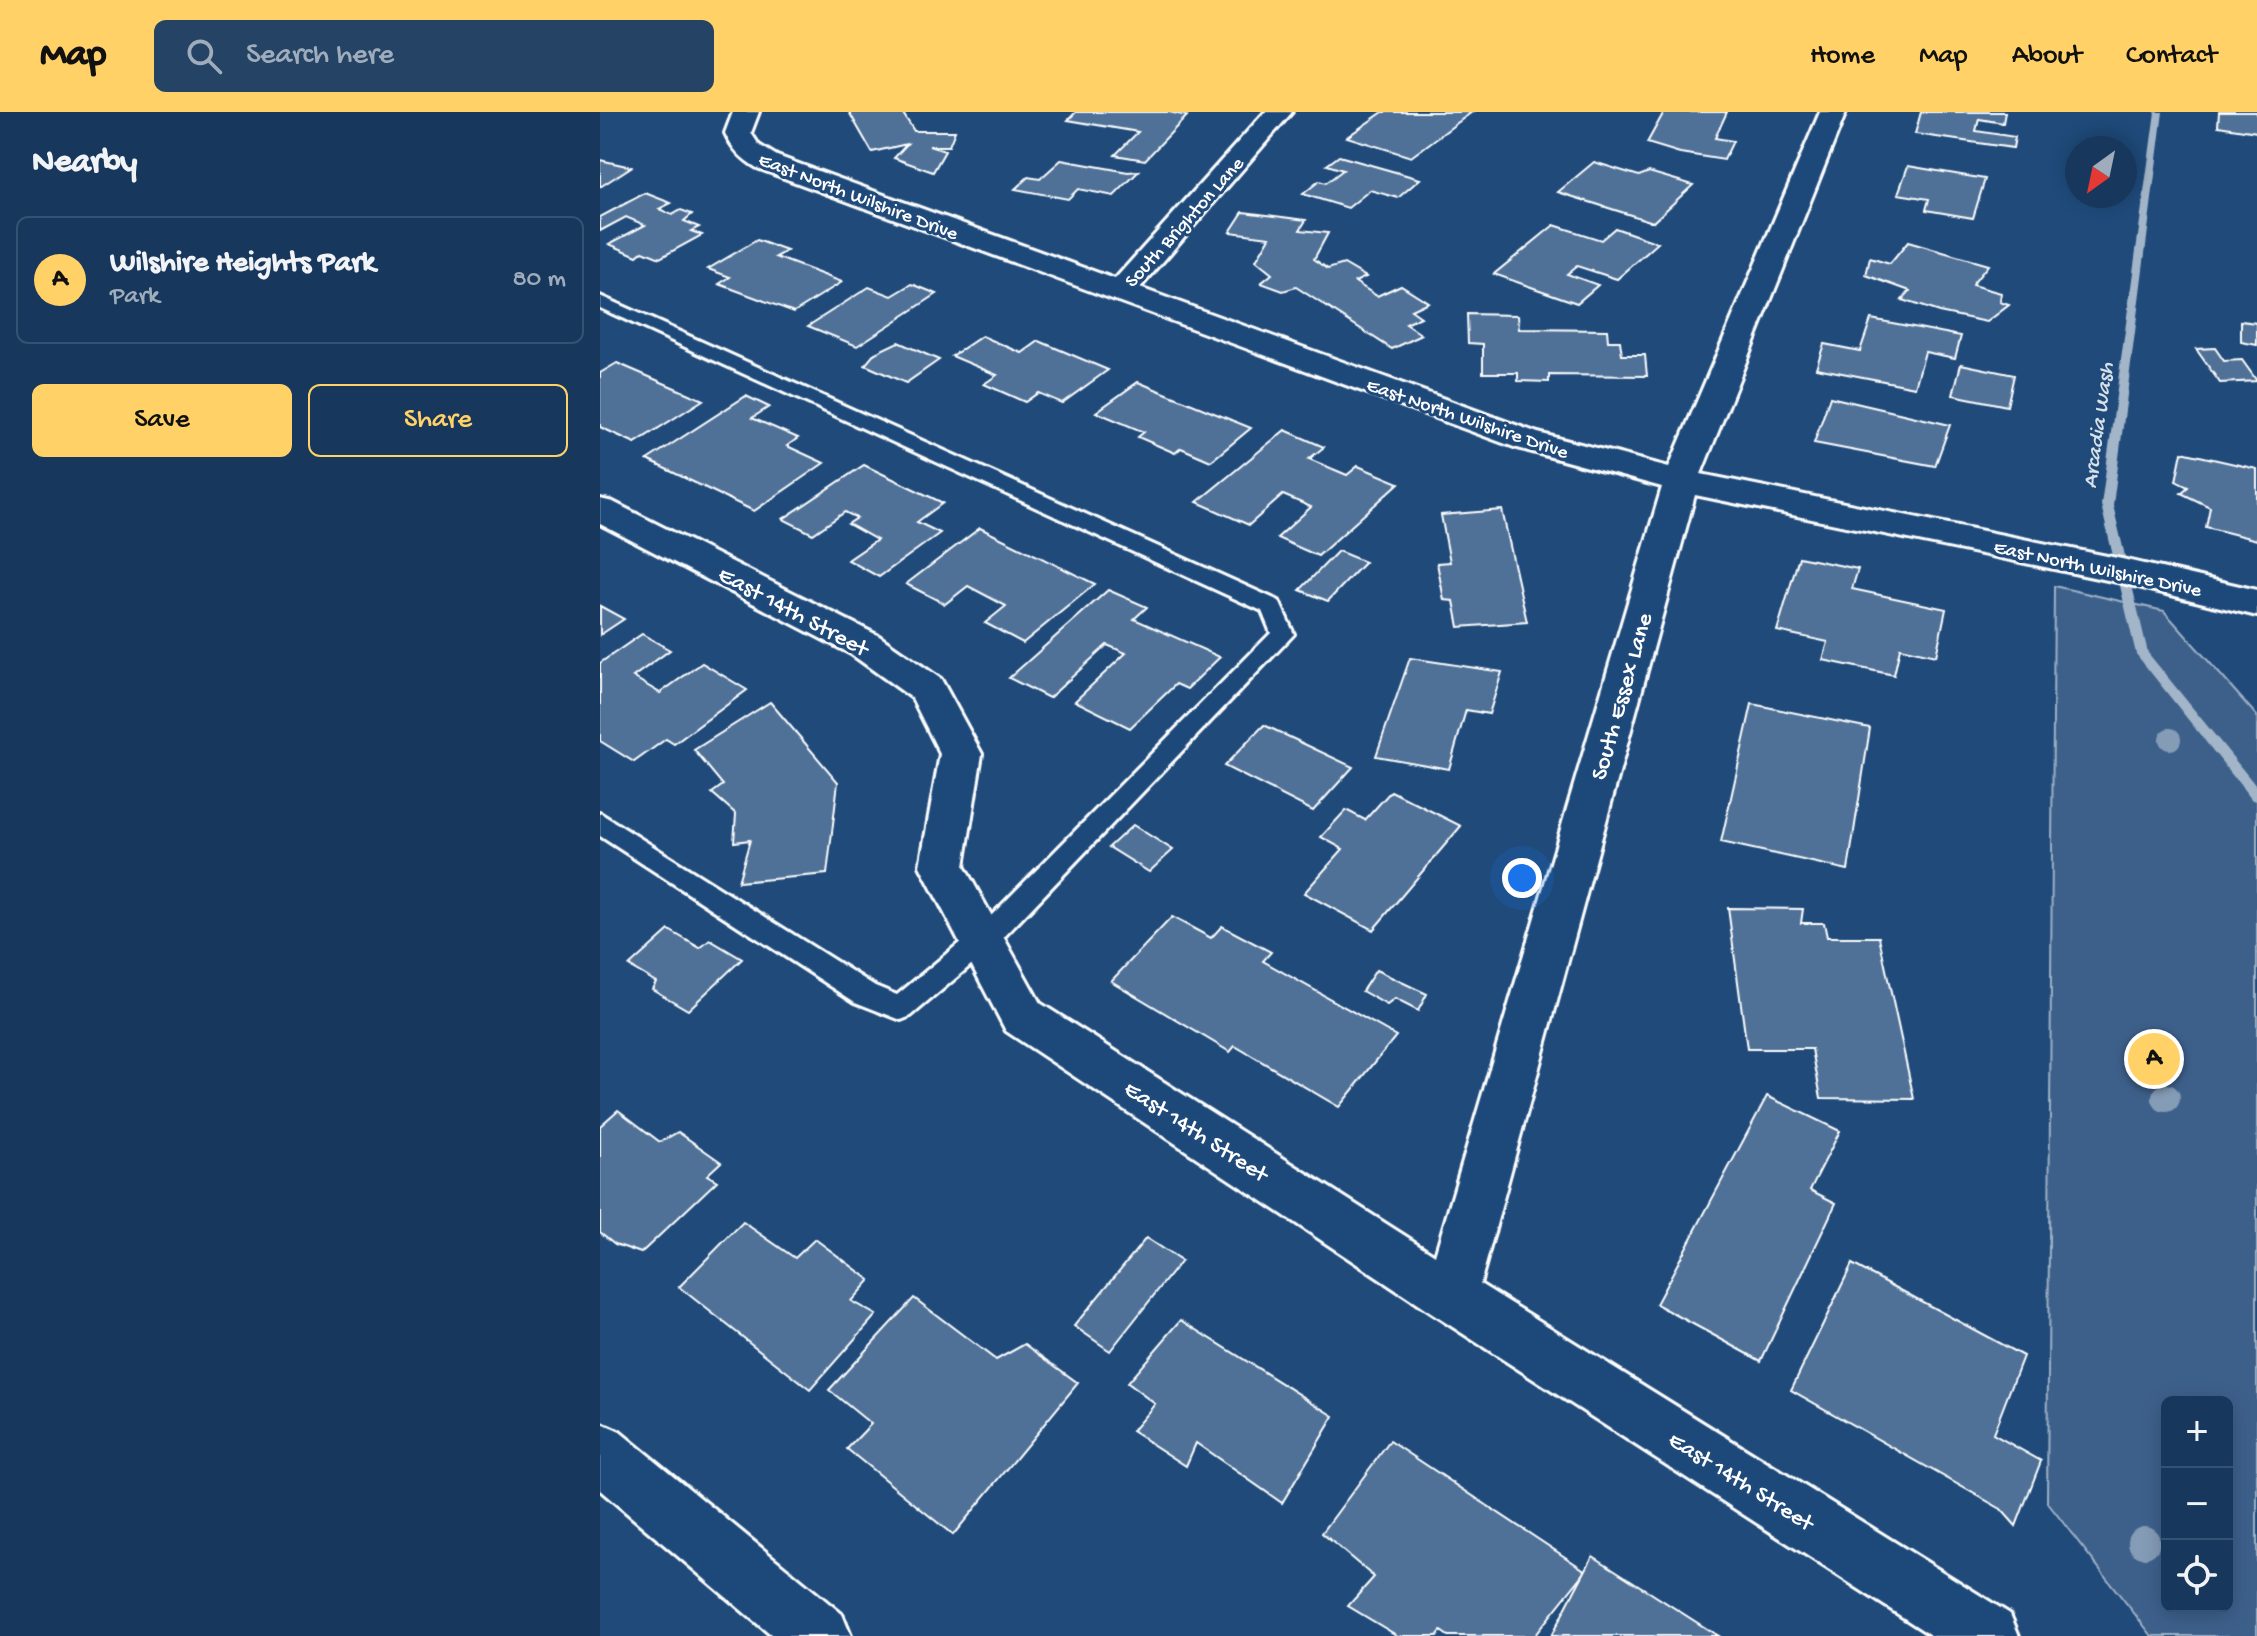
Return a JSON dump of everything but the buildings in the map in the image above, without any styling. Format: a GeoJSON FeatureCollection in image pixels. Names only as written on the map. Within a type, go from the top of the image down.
{"type":"FeatureCollection","features":[{"type":"Feature","properties":{"kind":"street","name":"East North Wilshire Drive"},"geometry":{"type":"LineString","coordinates":[[746,112],[738,133],[742,143],[750,153],[767,162],[1526,440],[1681,481],[2183,584],[2257,603]]}},
{"type":"Feature","properties":{"kind":"street","name":"South Brighton Lane"},"geometry":{"type":"LineString","coordinates":[[1119,293],[1279,112]]}},
{"type":"Feature","properties":{"kind":"street","name":"South Essex Lane"},"geometry":{"type":"LineString","coordinates":[[1450,1295],[1681,481],[1833,112]]}},
{"type":"Feature","properties":{"kind":"street","name":"East 14th Street"},"geometry":{"type":"LineString","coordinates":[[600,510],[865,645],[927,689],[961,754],[942,866],[1023,1017],[1450,1295],[1988,1636]]}},
{"type":"Feature","properties":{"kind":"street"},"geometry":{"type":"LineString","coordinates":[[600,1452],[820,1636]]}},
{"type":"Feature","properties":{"kind":"lane"},"geometry":{"type":"LineString","coordinates":[[600,301],[1271,606],[1283,634],[982,940],[901,1008],[865,994],[600,823]]}},
{"type":"Feature","properties":{"kind":"shaded area"},"geometry":{"type":"Polygon","coordinates":[[[2054,586],[2164,611],[2257,716],[2257,1636],[2152,1636],[2047,1502],[2054,586]]]}},
{"type":"Feature","properties":{"kind":"waterway","name":"Arcadia Wash"},"geometry":{"type":"LineString","coordinates":[[2159,112],[2107,505],[2142,654],[2257,796]]}},
{"type":"Feature","properties":{"kind":"place","name":"Wilshire Heights Park"},"geometry":{"type":"Point","coordinates":[2154,1059]}}]}
